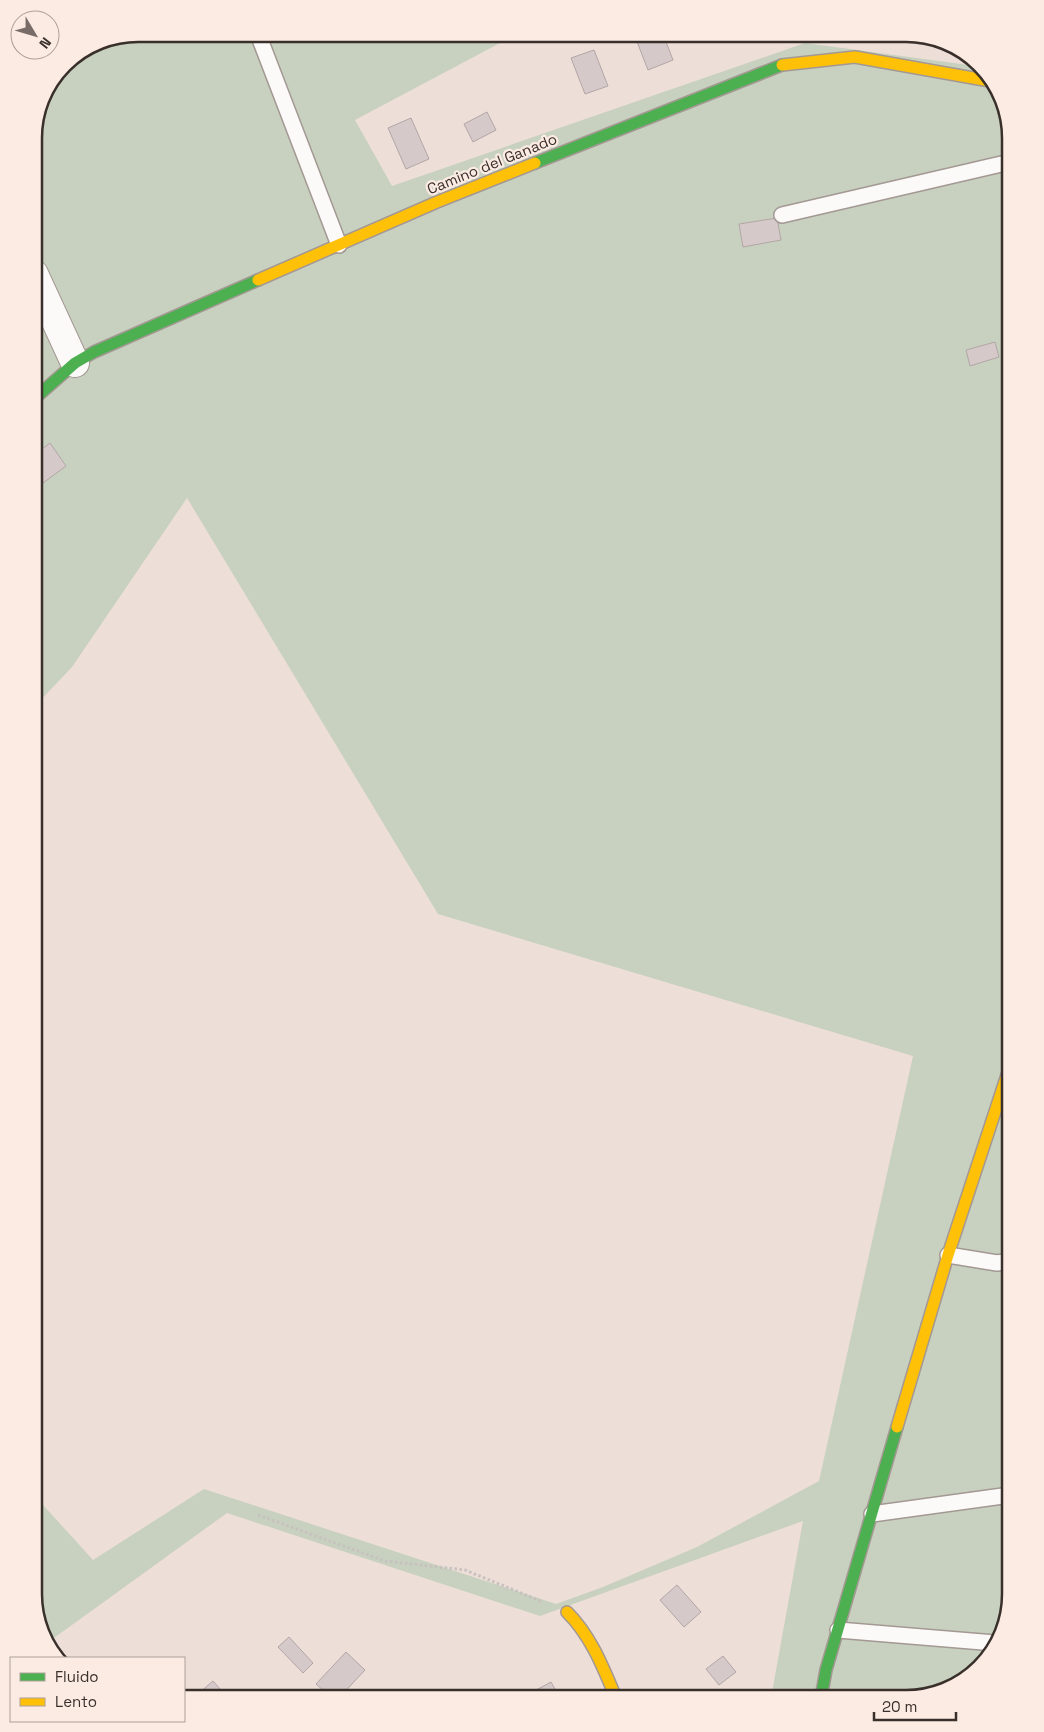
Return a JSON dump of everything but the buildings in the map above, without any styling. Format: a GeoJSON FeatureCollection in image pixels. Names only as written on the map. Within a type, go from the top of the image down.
{"type":"FeatureCollection","features":[{"type":"Feature","properties":{"kind":"street","name":"Camino del Ganado"},"geometry":{"type":"LineString","coordinates":[[43,391],[75,363],[94,352],[437,202],[782,65],[855,57],[981,79]]}},
{"type":"Feature","properties":{"kind":"street"},"geometry":{"type":"LineString","coordinates":[[43,293],[75,363]]}},
{"type":"Feature","properties":{"kind":"street"},"geometry":{"type":"LineString","coordinates":[[822,1690],[826,1670],[948,1256],[1002,1104]]}},
{"type":"Feature","properties":{"kind":"street"},"geometry":{"type":"LineString","coordinates":[[566,1612],[577,1621],[589,1639],[612,1690]]}},
{"type":"Feature","properties":{"kind":"lane"},"geometry":{"type":"LineString","coordinates":[[261,43],[339,245]]}},
{"type":"Feature","properties":{"kind":"lane"},"geometry":{"type":"LineString","coordinates":[[782,215],[1002,164]]}},
{"type":"Feature","properties":{"kind":"lane"},"geometry":{"type":"LineString","coordinates":[[948,1256],[1002,1262]]}},
{"type":"Feature","properties":{"kind":"lane"},"geometry":{"type":"LineString","coordinates":[[872,1514],[1002,1497]]}},
{"type":"Feature","properties":{"kind":"lane"},"geometry":{"type":"LineString","coordinates":[[838,1630],[988,1642]]}},
{"type":"Feature","properties":{"kind":"path"},"geometry":{"type":"LineString","coordinates":[[258,1515],[385,1561],[465,1570],[566,1612]]}},
{"type":"Feature","properties":{"kind":"green space"},"geometry":{"type":"Polygon","coordinates":[[[132,43],[500,43],[355,120],[392,186],[805,43],[967,65],[978,75],[992,96],[1001,126],[1002,138],[1002,1594],[1001,1606],[992,1636],[978,1657],[969,1666],[948,1680],[924,1688],[906,1690],[772,1690],[803,1521],[540,1616],[227,1513],[53,1638],[44,1612],[42,1594],[42,1504],[93,1560],[204,1489],[556,1604],[603,1587],[697,1547],[819,1481],[913,1056],[438,914],[187,498],[72,667],[43,698],[43,132],[44,120],[52,96],[62,80],[75,66],[90,55],[120,44],[132,43]]]}},
{"type":"Feature","properties":{"kind":"traffic: fast"},"geometry":{"type":"LineString","coordinates":[[535,163],[782,65]]}},
{"type":"Feature","properties":{"kind":"traffic: fast"},"geometry":{"type":"LineString","coordinates":[[43,391],[75,363],[94,352],[258,280]]}},
{"type":"Feature","properties":{"kind":"traffic: fast"},"geometry":{"type":"LineString","coordinates":[[822,1690],[826,1670],[897,1427]]}},
{"type":"Feature","properties":{"kind":"traffic: slow"},"geometry":{"type":"LineString","coordinates":[[782,65],[855,57],[981,79]]}},
{"type":"Feature","properties":{"kind":"traffic: slow"},"geometry":{"type":"LineString","coordinates":[[258,280],[437,202],[535,163]]}},
{"type":"Feature","properties":{"kind":"traffic: slow"},"geometry":{"type":"LineString","coordinates":[[897,1427],[948,1255],[1002,1090]]}},
{"type":"Feature","properties":{"kind":"traffic: slow"},"geometry":{"type":"LineString","coordinates":[[567,1612],[590,1642],[612,1690]]}}]}
